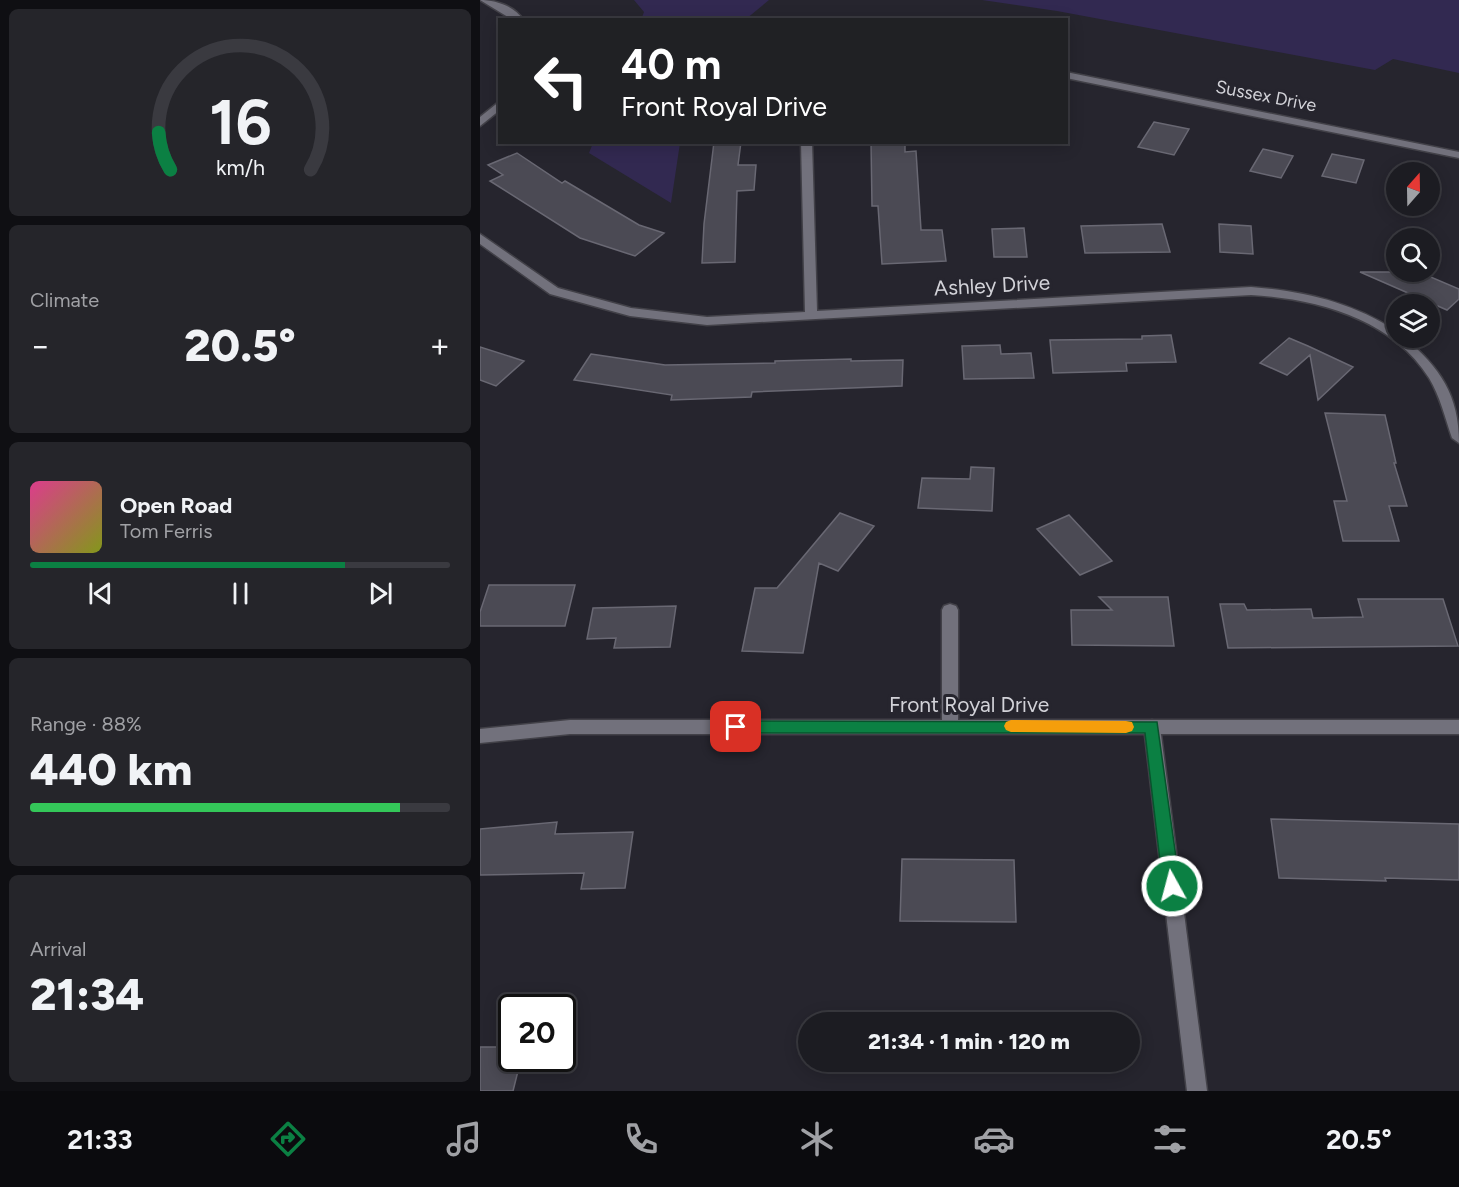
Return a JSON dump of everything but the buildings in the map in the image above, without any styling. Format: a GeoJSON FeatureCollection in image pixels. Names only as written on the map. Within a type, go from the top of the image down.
{"type":"FeatureCollection","features":[{"type":"Feature","properties":{"kind":"street"},"geometry":{"type":"LineString","coordinates":[[485,0],[517,18]]}},
{"type":"Feature","properties":{"kind":"street","name":"Sussex Drive"},"geometry":{"type":"LineString","coordinates":[[1068,75],[1459,155]]}},
{"type":"Feature","properties":{"kind":"street"},"geometry":{"type":"LineString","coordinates":[[480,123],[498,106]]}},
{"type":"Feature","properties":{"kind":"street"},"geometry":{"type":"LineString","coordinates":[[806,144],[811,314]]}},
{"type":"Feature","properties":{"kind":"street","name":"Ashley Drive"},"geometry":{"type":"LineString","coordinates":[[480,238],[554,291],[630,312],[707,321],[1251,291],[1309,298],[1352,311],[1387,330],[1404,344],[1428,369],[1439,385],[1459,438]]}},
{"type":"Feature","properties":{"kind":"street"},"geometry":{"type":"LineString","coordinates":[[950,610],[950,726]]}},
{"type":"Feature","properties":{"kind":"street","name":"Front Royal Drive"},"geometry":{"type":"LineString","coordinates":[[480,736],[570,727],[1459,727]]}},
{"type":"Feature","properties":{"kind":"street"},"geometry":{"type":"LineString","coordinates":[[1152,727],[1197,1091]]}},
{"type":"Feature","properties":{"kind":"shaded area"},"geometry":{"type":"Polygon","coordinates":[[[634,0],[769,0],[747,18],[642,18],[644,12],[634,0]]]}},
{"type":"Feature","properties":{"kind":"shaded area"},"geometry":{"type":"Polygon","coordinates":[[[982,0],[1459,0],[1459,73],[1393,59],[1375,70],[1057,11],[982,0]]]}},
{"type":"Feature","properties":{"kind":"shaded area"},"geometry":{"type":"Polygon","coordinates":[[[593,144],[680,144],[671,203],[589,153],[593,144]]]}},
{"type":"Feature","properties":{"kind":"slow traffic"},"geometry":{"type":"LineString","coordinates":[[1011,726],[1126,727]]}},
{"type":"Feature","properties":{"kind":"route"},"geometry":{"type":"LineString","coordinates":[[736,727],[1152,727],[1172,886]]}}]}
